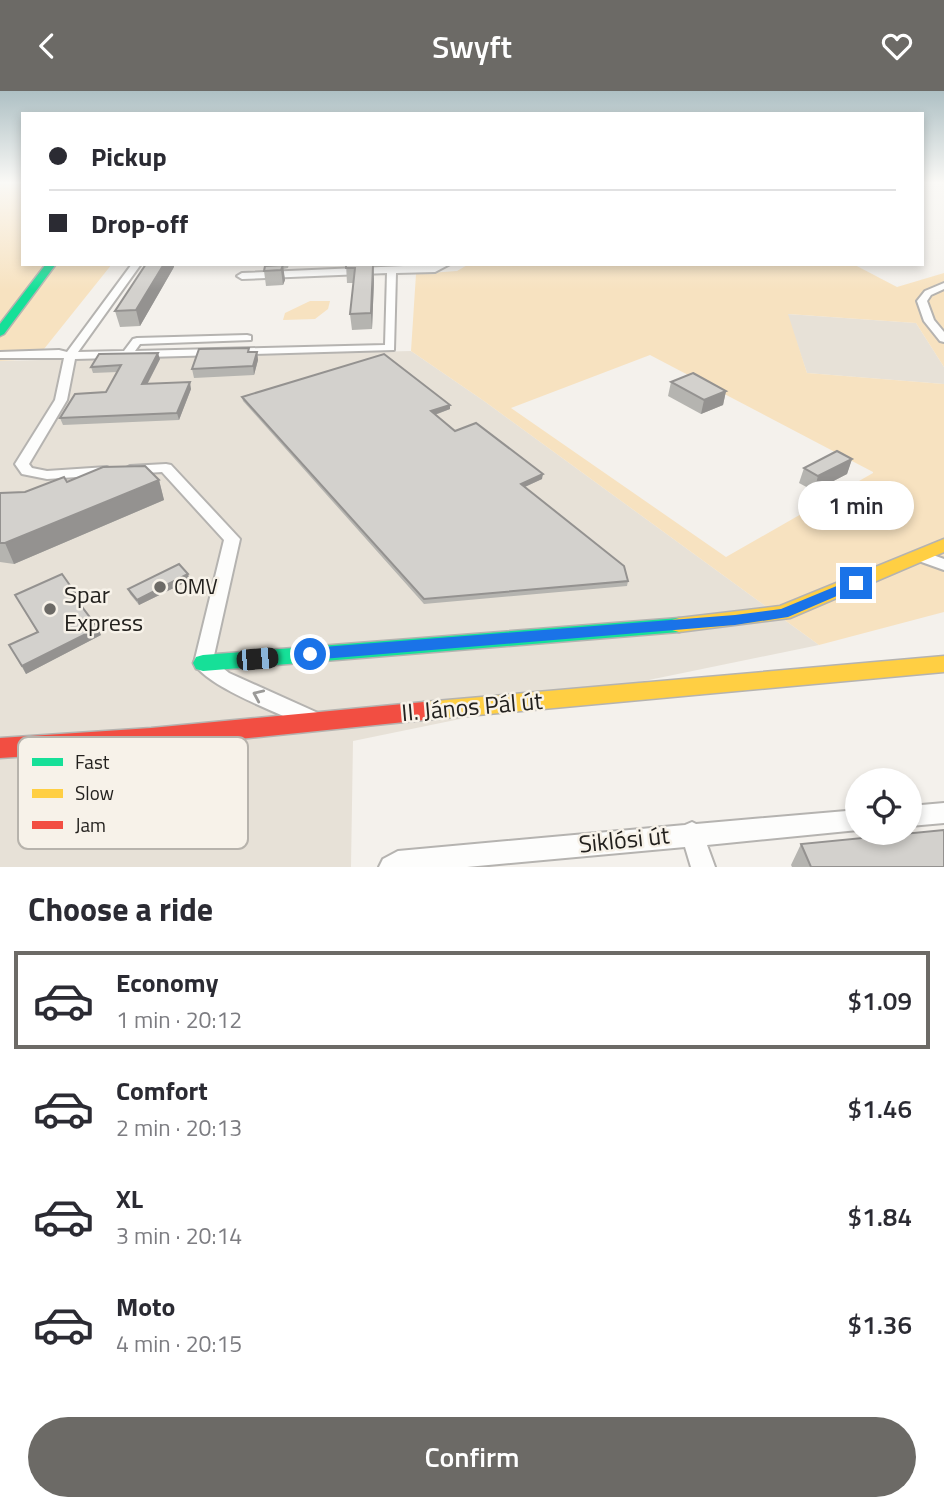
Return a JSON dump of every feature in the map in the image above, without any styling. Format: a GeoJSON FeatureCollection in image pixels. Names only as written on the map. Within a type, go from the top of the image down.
{"type":"FeatureCollection","features":[{"type":"Feature","properties":{"kind":"main road"},"geometry":{"type":"LineString","coordinates":[[0,332],[50,266]]}},
{"type":"Feature","properties":{"kind":"main road"},"geometry":{"type":"LineString","coordinates":[[204,663],[735,620],[783,613],[944,545]]}},
{"type":"Feature","properties":{"kind":"main road","name":"II. János Pál út"},"geometry":{"type":"LineString","coordinates":[[161,737],[944,664]]}},
{"type":"Feature","properties":{"kind":"main road","name":"II. János Pál út"},"geometry":{"type":"LineString","coordinates":[[0,748],[18,747]]}},
{"type":"Feature","properties":{"kind":"street"},"geometry":{"type":"LineString","coordinates":[[136,266],[70,356],[61,400],[23,459],[23,468],[31,473],[47,475],[166,468],[232,539],[204,663],[222,678],[316,721]]}},
{"type":"Feature","properties":{"kind":"street"},"geometry":{"type":"LineString","coordinates":[[242,275],[294,269],[392,270],[435,269],[442,266]]}},
{"type":"Feature","properties":{"kind":"street"},"geometry":{"type":"LineString","coordinates":[[0,355],[59,353],[70,356],[390,348],[392,270]]}},
{"type":"Feature","properties":{"kind":"street"},"geometry":{"type":"LineString","coordinates":[[944,286],[928,293],[922,301],[929,321],[944,339]]}},
{"type":"Feature","properties":{"kind":"street"},"geometry":{"type":"LineString","coordinates":[[128,353],[137,341],[247,338]]}},
{"type":"Feature","properties":{"kind":"street"},"geometry":{"type":"LineString","coordinates":[[0,366],[28,354]]}},
{"type":"Feature","properties":{"kind":"street"},"geometry":{"type":"LineString","coordinates":[[922,556],[944,565]]}},
{"type":"Feature","properties":{"kind":"street"},"geometry":{"type":"LineString","coordinates":[[922,815],[944,813]]}},
{"type":"Feature","properties":{"kind":"street","name":"Siklósi út"},"geometry":{"type":"LineString","coordinates":[[391,867],[398,862],[845,821]]}},
{"type":"Feature","properties":{"kind":"street"},"geometry":{"type":"LineString","coordinates":[[692,833],[703,867]]}},
{"type":"Feature","properties":{"kind":"shaded area"},"geometry":{"type":"Polygon","coordinates":[[[0,218],[21,218],[21,266],[110,266],[36,359],[0,361],[0,218]]]}},
{"type":"Feature","properties":{"kind":"shaded area"},"geometry":{"type":"Polygon","coordinates":[[[466,266],[857,266],[897,287],[944,273],[944,367],[916,323],[788,314],[807,373],[944,384],[944,612],[819,645],[484,401],[411,351],[416,274],[457,271],[466,266]],[[650,355],[511,408],[726,557],[873,473],[650,355]]]}},
{"type":"Feature","properties":{"kind":"shaded area"},"geometry":{"type":"Polygon","coordinates":[[[310,301],[330,301],[328,309],[315,319],[283,320],[285,313],[310,301]]]}},
{"type":"Feature","properties":{"kind":"shaded area"},"geometry":{"type":"Polygon","coordinates":[[[787,314],[916,323],[944,367],[944,384],[807,373],[787,314]]]}},
{"type":"Feature","properties":{"kind":"shaded area"},"geometry":{"type":"Polygon","coordinates":[[[411,351],[484,401],[819,645],[353,741],[351,867],[0,867],[0,361],[411,351]]]}},
{"type":"Feature","properties":{"kind":"building"},"geometry":{"type":"Polygon","coordinates":[[[145,266],[163,266],[136,310],[115,311],[145,266]]]}},
{"type":"Feature","properties":{"kind":"building"},"geometry":{"type":"Polygon","coordinates":[[[265,266],[283,266],[281,270],[264,271],[265,266]]]}},
{"type":"Feature","properties":{"kind":"building"},"geometry":{"type":"Polygon","coordinates":[[[373,266],[371,313],[350,314],[355,268],[346,268],[373,266]]]}},
{"type":"Feature","properties":{"kind":"building"},"geometry":{"type":"Polygon","coordinates":[[[249,348],[248,352],[257,352],[253,366],[192,369],[199,349],[249,348]]]}},
{"type":"Feature","properties":{"kind":"building"},"geometry":{"type":"Polygon","coordinates":[[[158,353],[142,384],[190,382],[177,413],[60,418],[75,394],[106,392],[121,365],[91,367],[99,354],[158,353]]]}},
{"type":"Feature","properties":{"kind":"building"},"geometry":{"type":"Polygon","coordinates":[[[384,354],[450,405],[431,411],[455,431],[476,423],[543,474],[521,484],[624,566],[628,581],[424,599],[242,397],[384,354]]]}},
{"type":"Feature","properties":{"kind":"building"},"geometry":{"type":"Polygon","coordinates":[[[693,373],[726,391],[704,400],[671,382],[693,373]]]}},
{"type":"Feature","properties":{"kind":"building"},"geometry":{"type":"Polygon","coordinates":[[[837,451],[852,459],[818,476],[804,468],[837,451]]]}},
{"type":"Feature","properties":{"kind":"building"},"geometry":{"type":"Polygon","coordinates":[[[145,466],[159,480],[0,543],[0,493],[25,492],[64,477],[67,482],[103,467],[145,466]]]}},
{"type":"Feature","properties":{"kind":"building"},"geometry":{"type":"Polygon","coordinates":[[[179,564],[188,574],[137,600],[128,589],[179,564]]]}},
{"type":"Feature","properties":{"kind":"building"},"geometry":{"type":"Polygon","coordinates":[[[62,574],[76,594],[73,595],[98,628],[22,666],[9,645],[38,632],[15,595],[62,574]]]}},
{"type":"Feature","properties":{"kind":"building"},"geometry":{"type":"Polygon","coordinates":[[[944,830],[944,867],[811,867],[801,844],[845,840],[845,845],[922,845],[922,832],[944,830]]]}},
{"type":"Feature","properties":{"kind":"traffic: fast"},"geometry":{"type":"LineString","coordinates":[[0,332],[50,266]]}},
{"type":"Feature","properties":{"kind":"traffic: fast"},"geometry":{"type":"LineString","coordinates":[[203,663],[679,625]]}},
{"type":"Feature","properties":{"kind":"traffic: slow"},"geometry":{"type":"LineString","coordinates":[[679,625],[783,613],[944,545]]}},
{"type":"Feature","properties":{"kind":"traffic: slow"},"geometry":{"type":"LineString","coordinates":[[424,711],[944,664]]}},
{"type":"Feature","properties":{"kind":"traffic: jam"},"geometry":{"type":"LineString","coordinates":[[161,737],[424,711]]}},
{"type":"Feature","properties":{"kind":"traffic: jam"},"geometry":{"type":"LineString","coordinates":[[0,748],[18,747]]}},
{"type":"Feature","properties":{"kind":"place","name":"OMV"},"geometry":{"type":"Point","coordinates":[160,587]}},
{"type":"Feature","properties":{"kind":"place","name":"Spar Express"},"geometry":{"type":"Point","coordinates":[50,609]}},
{"type":"Feature","properties":{"kind":"route"},"geometry":{"type":"LineString","coordinates":[[310,654],[735,620],[783,613],[856,583]]}}]}
